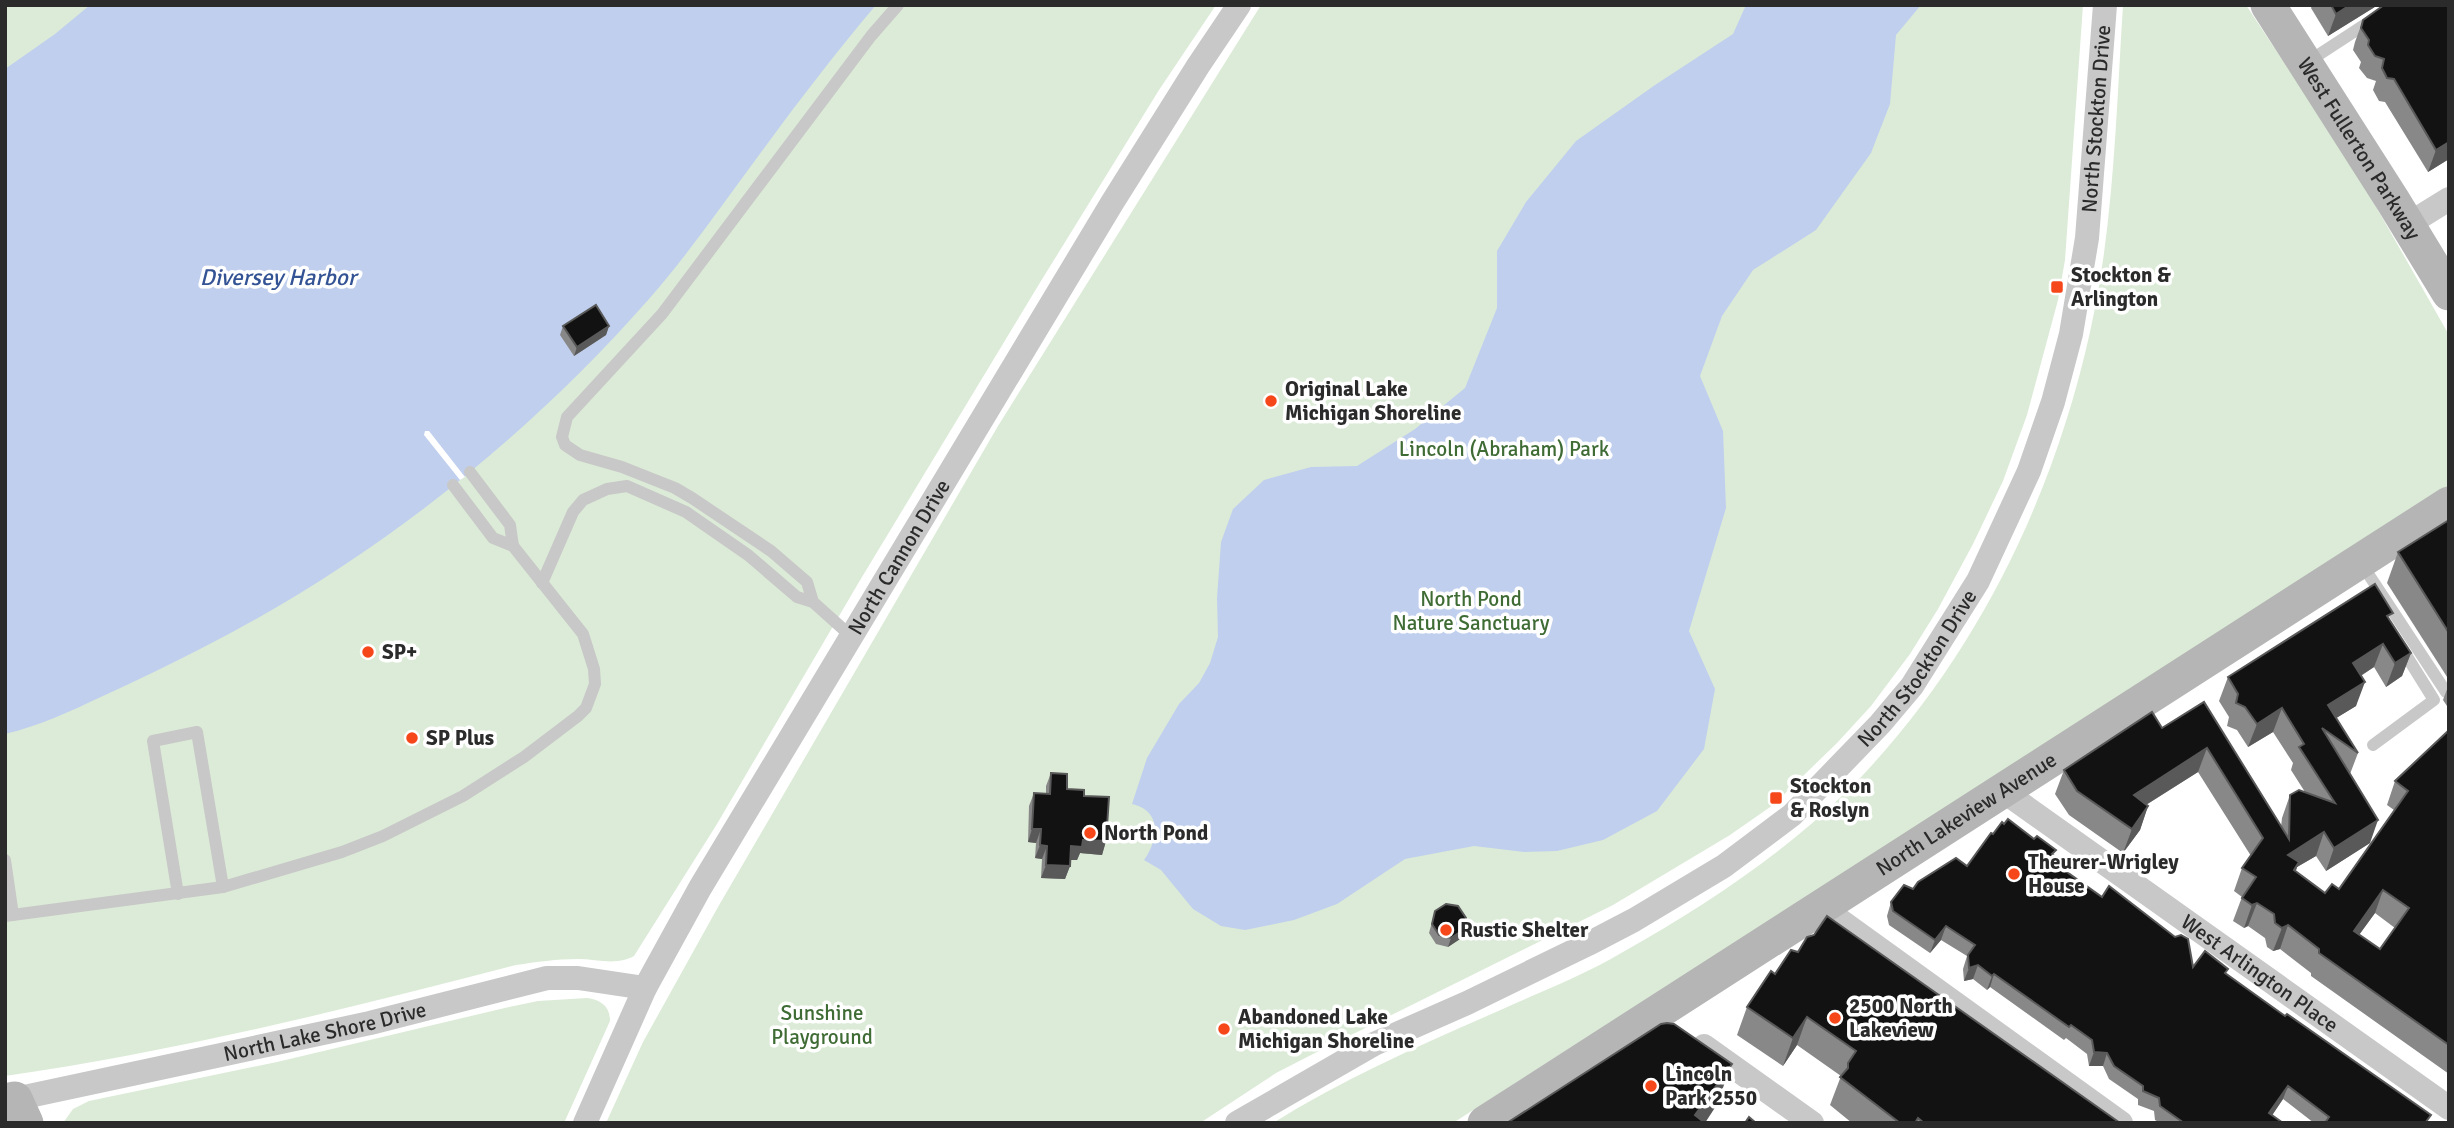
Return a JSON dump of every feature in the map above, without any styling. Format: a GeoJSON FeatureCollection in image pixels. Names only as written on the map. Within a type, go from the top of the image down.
{"type":"FeatureCollection","features":[{"type":"Feature","properties":{"kind":"main road","name":"West Fullerton Parkway"},"geometry":{"type":"LineString","coordinates":[[2268,5],[2449,293]]}},
{"type":"Feature","properties":{"kind":"main road","name":"North Lakeview Avenue"},"geometry":{"type":"LineString","coordinates":[[1485,1123],[2449,504]]}},
{"type":"Feature","properties":{"kind":"street","name":"North Cannon Drive"},"geometry":{"type":"LineString","coordinates":[[585,1123],[645,988],[693,900],[1112,203],[1239,5]]}},
{"type":"Feature","properties":{"kind":"street","name":"North Stockton Drive"},"geometry":{"type":"LineString","coordinates":[[1237,1123],[1374,1044],[1467,1003],[1588,944],[1724,866],[1792,815],[1880,724],[1912,686],[1984,569],[2029,471],[2053,402],[2071,334],[2087,238],[2105,5]]}},
{"type":"Feature","properties":{"kind":"street"},"geometry":{"type":"LineString","coordinates":[[2407,225],[2449,199]]}},
{"type":"Feature","properties":{"kind":"street","name":"West Arlington Place"},"geometry":{"type":"LineString","coordinates":[[2003,791],[2449,1108]]}},
{"type":"Feature","properties":{"kind":"street"},"geometry":{"type":"LineString","coordinates":[[1820,906],[2121,1123]]}},
{"type":"Feature","properties":{"kind":"street","name":"North Lake Shore Drive"},"geometry":{"type":"LineString","coordinates":[[16,1108],[547,978],[578,978],[645,988]]}},
{"type":"Feature","properties":{"kind":"street"},"geometry":{"type":"LineString","coordinates":[[1657,1013],[1812,1123]]}},
{"type":"Feature","properties":{"kind":"lane"},"geometry":{"type":"LineString","coordinates":[[813,602],[807,582],[771,551],[675,488],[633,471],[580,455],[565,445],[562,437],[567,417],[662,314],[871,36],[898,5]]}},
{"type":"Feature","properties":{"kind":"lane"},"geometry":{"type":"LineString","coordinates":[[2305,63],[2395,5]]}},
{"type":"Feature","properties":{"kind":"lane"},"geometry":{"type":"LineString","coordinates":[[627,486],[633,471]]}},
{"type":"Feature","properties":{"kind":"lane"},"geometry":{"type":"LineString","coordinates":[[5,860],[9,915],[223,887],[342,852],[383,836],[463,796],[524,757],[578,716],[592,697],[595,684],[594,669],[583,634],[513,546],[510,525],[470,472]]}},
{"type":"Feature","properties":{"kind":"lane"},"geometry":{"type":"LineString","coordinates":[[453,485],[493,538],[513,546]]}},
{"type":"Feature","properties":{"kind":"lane"},"geometry":{"type":"LineString","coordinates":[[542,583],[573,512],[583,500],[607,489],[627,486],[686,512],[748,555],[797,597],[813,602],[852,637]]}},
{"type":"Feature","properties":{"kind":"lane"},"geometry":{"type":"LineString","coordinates":[[2356,564],[2446,692],[2449,690]]}},
{"type":"Feature","properties":{"kind":"lane"},"geometry":{"type":"LineString","coordinates":[[2356,564],[2434,700],[2372,745]]}},
{"type":"Feature","properties":{"kind":"lane"},"geometry":{"type":"LineString","coordinates":[[178,894],[153,741],[197,732],[223,887]]}},
{"type":"Feature","properties":{"kind":"green space"},"geometry":{"type":"Polygon","coordinates":[[[5,5],[1216,5],[1159,90],[1041,281],[717,824],[634,956],[613,961],[570,959],[516,965],[262,1028],[5,1076],[5,5]]]}},
{"type":"Feature","properties":{"kind":"green space","name":"Lincoln (Abraham) Park"},"geometry":{"type":"Polygon","coordinates":[[[1261,5],[2083,5],[2065,260],[2058,300],[2027,415],[2003,481],[1938,609],[1910,654],[1871,706],[1837,743],[1773,805],[1730,835],[1613,905],[1276,1073],[1200,1123],[606,1123],[643,1042],[718,907],[998,426],[1261,5]]]}},
{"type":"Feature","properties":{"kind":"green space"},"geometry":{"type":"Polygon","coordinates":[[[2123,5],[2246,5],[2354,168],[2449,335],[2449,486],[1453,1123],[1273,1123],[1387,1061],[1595,968],[1687,914],[1749,873],[1808,827],[1862,776],[1904,728],[1976,624],[2006,569],[2033,512],[2075,393],[2090,332],[2104,251],[2113,169],[2123,5]]]}},
{"type":"Feature","properties":{"kind":"green space"},"geometry":{"type":"Polygon","coordinates":[[[587,998],[604,1005],[610,1021],[564,1123],[63,1123],[73,1109],[89,1101],[277,1062],[538,1001],[587,998]]]}},
{"type":"Feature","properties":{"kind":"water","name":"Diversey Harbor"},"geometry":{"type":"Polygon","coordinates":[[[90,5],[876,5],[819,75],[649,299],[601,352],[497,450],[442,495],[384,537],[265,614],[177,661],[91,702],[5,734],[5,69],[55,34],[90,5]]]}},
{"type":"Feature","properties":{"kind":"water","name":"North Pond"},"geometry":{"type":"Polygon","coordinates":[[[1746,5],[1921,5],[1896,35],[1890,104],[1871,153],[1816,230],[1753,270],[1722,316],[1700,376],[1723,431],[1726,508],[1689,631],[1715,689],[1704,749],[1657,811],[1603,840],[1557,851],[1524,852],[1474,846],[1405,859],[1337,904],[1294,920],[1245,930],[1221,926],[1193,909],[1161,870],[1144,860],[1153,843],[1155,827],[1149,813],[1132,804],[1147,758],[1179,704],[1199,683],[1210,663],[1218,637],[1217,598],[1221,542],[1233,509],[1264,480],[1311,467],[1357,466],[1415,429],[1465,388],[1497,308],[1497,251],[1526,202],[1576,141],[1733,34],[1746,5]]]}},
{"type":"Feature","properties":{"kind":"pier"},"geometry":{"type":"Polygon","coordinates":[[[425,431],[429,431],[465,477],[460,480],[424,435],[425,431]]]}},
{"type":"Feature","properties":{"kind":"building"},"geometry":{"type":"Polygon","coordinates":[[[2331,5],[2350,5],[2336,14],[2331,5]]]}},
{"type":"Feature","properties":{"kind":"building"},"geometry":{"type":"Polygon","coordinates":[[[2384,5],[2449,5],[2449,142],[2436,150],[2394,79],[2387,78],[2382,68],[2384,59],[2375,56],[2361,28],[2363,20],[2384,5]]]}},
{"type":"Feature","properties":{"kind":"building"},"geometry":{"type":"Polygon","coordinates":[[[596,305],[609,326],[577,347],[563,326],[596,305]]]}},
{"type":"Feature","properties":{"kind":"building"},"geometry":{"type":"Polygon","coordinates":[[[2449,520],[2449,633],[2398,552],[2449,520]]]}},
{"type":"Feature","properties":{"kind":"building"},"geometry":{"type":"Polygon","coordinates":[[[2375,584],[2393,613],[2387,616],[2411,653],[2395,663],[2383,644],[2353,663],[2365,682],[2328,705],[2358,753],[2322,728],[2378,820],[2334,848],[2324,832],[2288,855],[2299,862],[2294,870],[2325,893],[2332,884],[2339,889],[2408,791],[2395,781],[2449,730],[2449,1045],[2319,953],[2319,949],[2288,925],[2282,928],[2275,923],[2274,914],[2257,903],[2252,905],[2242,898],[2256,877],[2242,868],[2263,838],[2207,748],[2134,795],[2148,806],[2132,829],[2077,791],[2064,770],[2152,712],[2162,728],[2204,702],[2289,839],[2290,795],[2299,790],[2335,803],[2299,747],[2304,744],[2282,708],[2257,724],[2245,707],[2236,703],[2238,694],[2228,677],[2375,584]],[[2383,890],[2354,931],[2380,949],[2409,908],[2383,890]]]}},
{"type":"Feature","properties":{"kind":"building"},"geometry":{"type":"Polygon","coordinates":[[[1051,773],[1067,774],[1067,789],[1084,790],[1084,796],[1109,797],[1106,841],[1083,840],[1082,847],[1071,846],[1070,866],[1046,865],[1047,846],[1040,845],[1041,829],[1032,829],[1034,793],[1050,794],[1051,773]]]}},
{"type":"Feature","properties":{"kind":"building"},"geometry":{"type":"Polygon","coordinates":[[[2008,819],[2034,839],[2037,836],[2056,850],[2052,854],[2061,861],[2060,867],[2102,897],[2109,886],[2175,937],[2181,935],[2188,939],[2193,967],[2205,951],[2228,969],[2225,973],[2431,1115],[2425,1123],[2325,1123],[2329,1117],[2288,1086],[2269,1113],[2283,1123],[2184,1123],[2160,1106],[2159,1098],[2143,1091],[2143,1086],[2114,1066],[2107,1053],[2094,1052],[2092,1040],[1994,974],[1992,976],[1978,965],[1969,968],[1968,955],[1975,945],[1946,926],[1935,940],[1893,911],[1891,902],[1904,885],[1913,889],[1918,882],[1956,858],[1967,866],[1991,833],[2008,819]]]}},
{"type":"Feature","properties":{"kind":"building","name":"Rustic Shelter"},"geometry":{"type":"Polygon","coordinates":[[[1446,904],[1458,906],[1466,918],[1463,930],[1451,938],[1439,935],[1432,924],[1435,911],[1446,904]]]}},
{"type":"Feature","properties":{"kind":"building"},"geometry":{"type":"Polygon","coordinates":[[[1827,916],[2120,1123],[1924,1123],[1918,1118],[1915,1123],[1900,1123],[1840,1077],[1856,1051],[1807,1017],[1793,1038],[1747,1007],[1771,971],[1775,974],[1791,950],[1798,952],[1807,937],[1814,935],[1827,916]]]}},
{"type":"Feature","properties":{"kind":"building"},"geometry":{"type":"Polygon","coordinates":[[[1661,1024],[1674,1024],[1732,1064],[1695,1115],[1705,1123],[1507,1123],[1661,1024]]]}},
{"type":"Feature","properties":{"kind":"building"},"geometry":{"type":"Polygon","coordinates":[[[1749,1117],[1756,1123],[1745,1123],[1749,1117]]]}},
{"type":"Feature","properties":{"kind":"place","name":"Stockton & Arlington"},"geometry":{"type":"Point","coordinates":[2057,287]}},
{"type":"Feature","properties":{"kind":"place","name":"Original Lake Michigan Shoreline"},"geometry":{"type":"Point","coordinates":[1271,401]}},
{"type":"Feature","properties":{"kind":"place","name":"SP+"},"geometry":{"type":"Point","coordinates":[368,652]}},
{"type":"Feature","properties":{"kind":"place","name":"SP Plus"},"geometry":{"type":"Point","coordinates":[412,738]}},
{"type":"Feature","properties":{"kind":"place","name":"Stockton & Roslyn"},"geometry":{"type":"Point","coordinates":[1776,798]}},
{"type":"Feature","properties":{"kind":"place","name":"North Pond"},"geometry":{"type":"Point","coordinates":[1090,833]}},
{"type":"Feature","properties":{"kind":"place","name":"Theurer-Wrigley House"},"geometry":{"type":"Point","coordinates":[2014,874]}},
{"type":"Feature","properties":{"kind":"place","name":"Rustic Shelter"},"geometry":{"type":"Point","coordinates":[1446,930]}},
{"type":"Feature","properties":{"kind":"place","name":"2500 North Lakeview"},"geometry":{"type":"Point","coordinates":[1835,1018]}},
{"type":"Feature","properties":{"kind":"place","name":"Abandoned Lake Michigan Shoreline"},"geometry":{"type":"Point","coordinates":[1224,1029]}},
{"type":"Feature","properties":{"kind":"place","name":"Lincoln Park 2550"},"geometry":{"type":"Point","coordinates":[1651,1086]}},
{"type":"Feature","properties":{"kind":"park label","name":"North Pond Nature Sanctuary"},"geometry":{"type":"Point","coordinates":[1471,611]}},
{"type":"Feature","properties":{"kind":"park label","name":"Sunshine Playground"},"geometry":{"type":"Point","coordinates":[822,1025]}}]}
